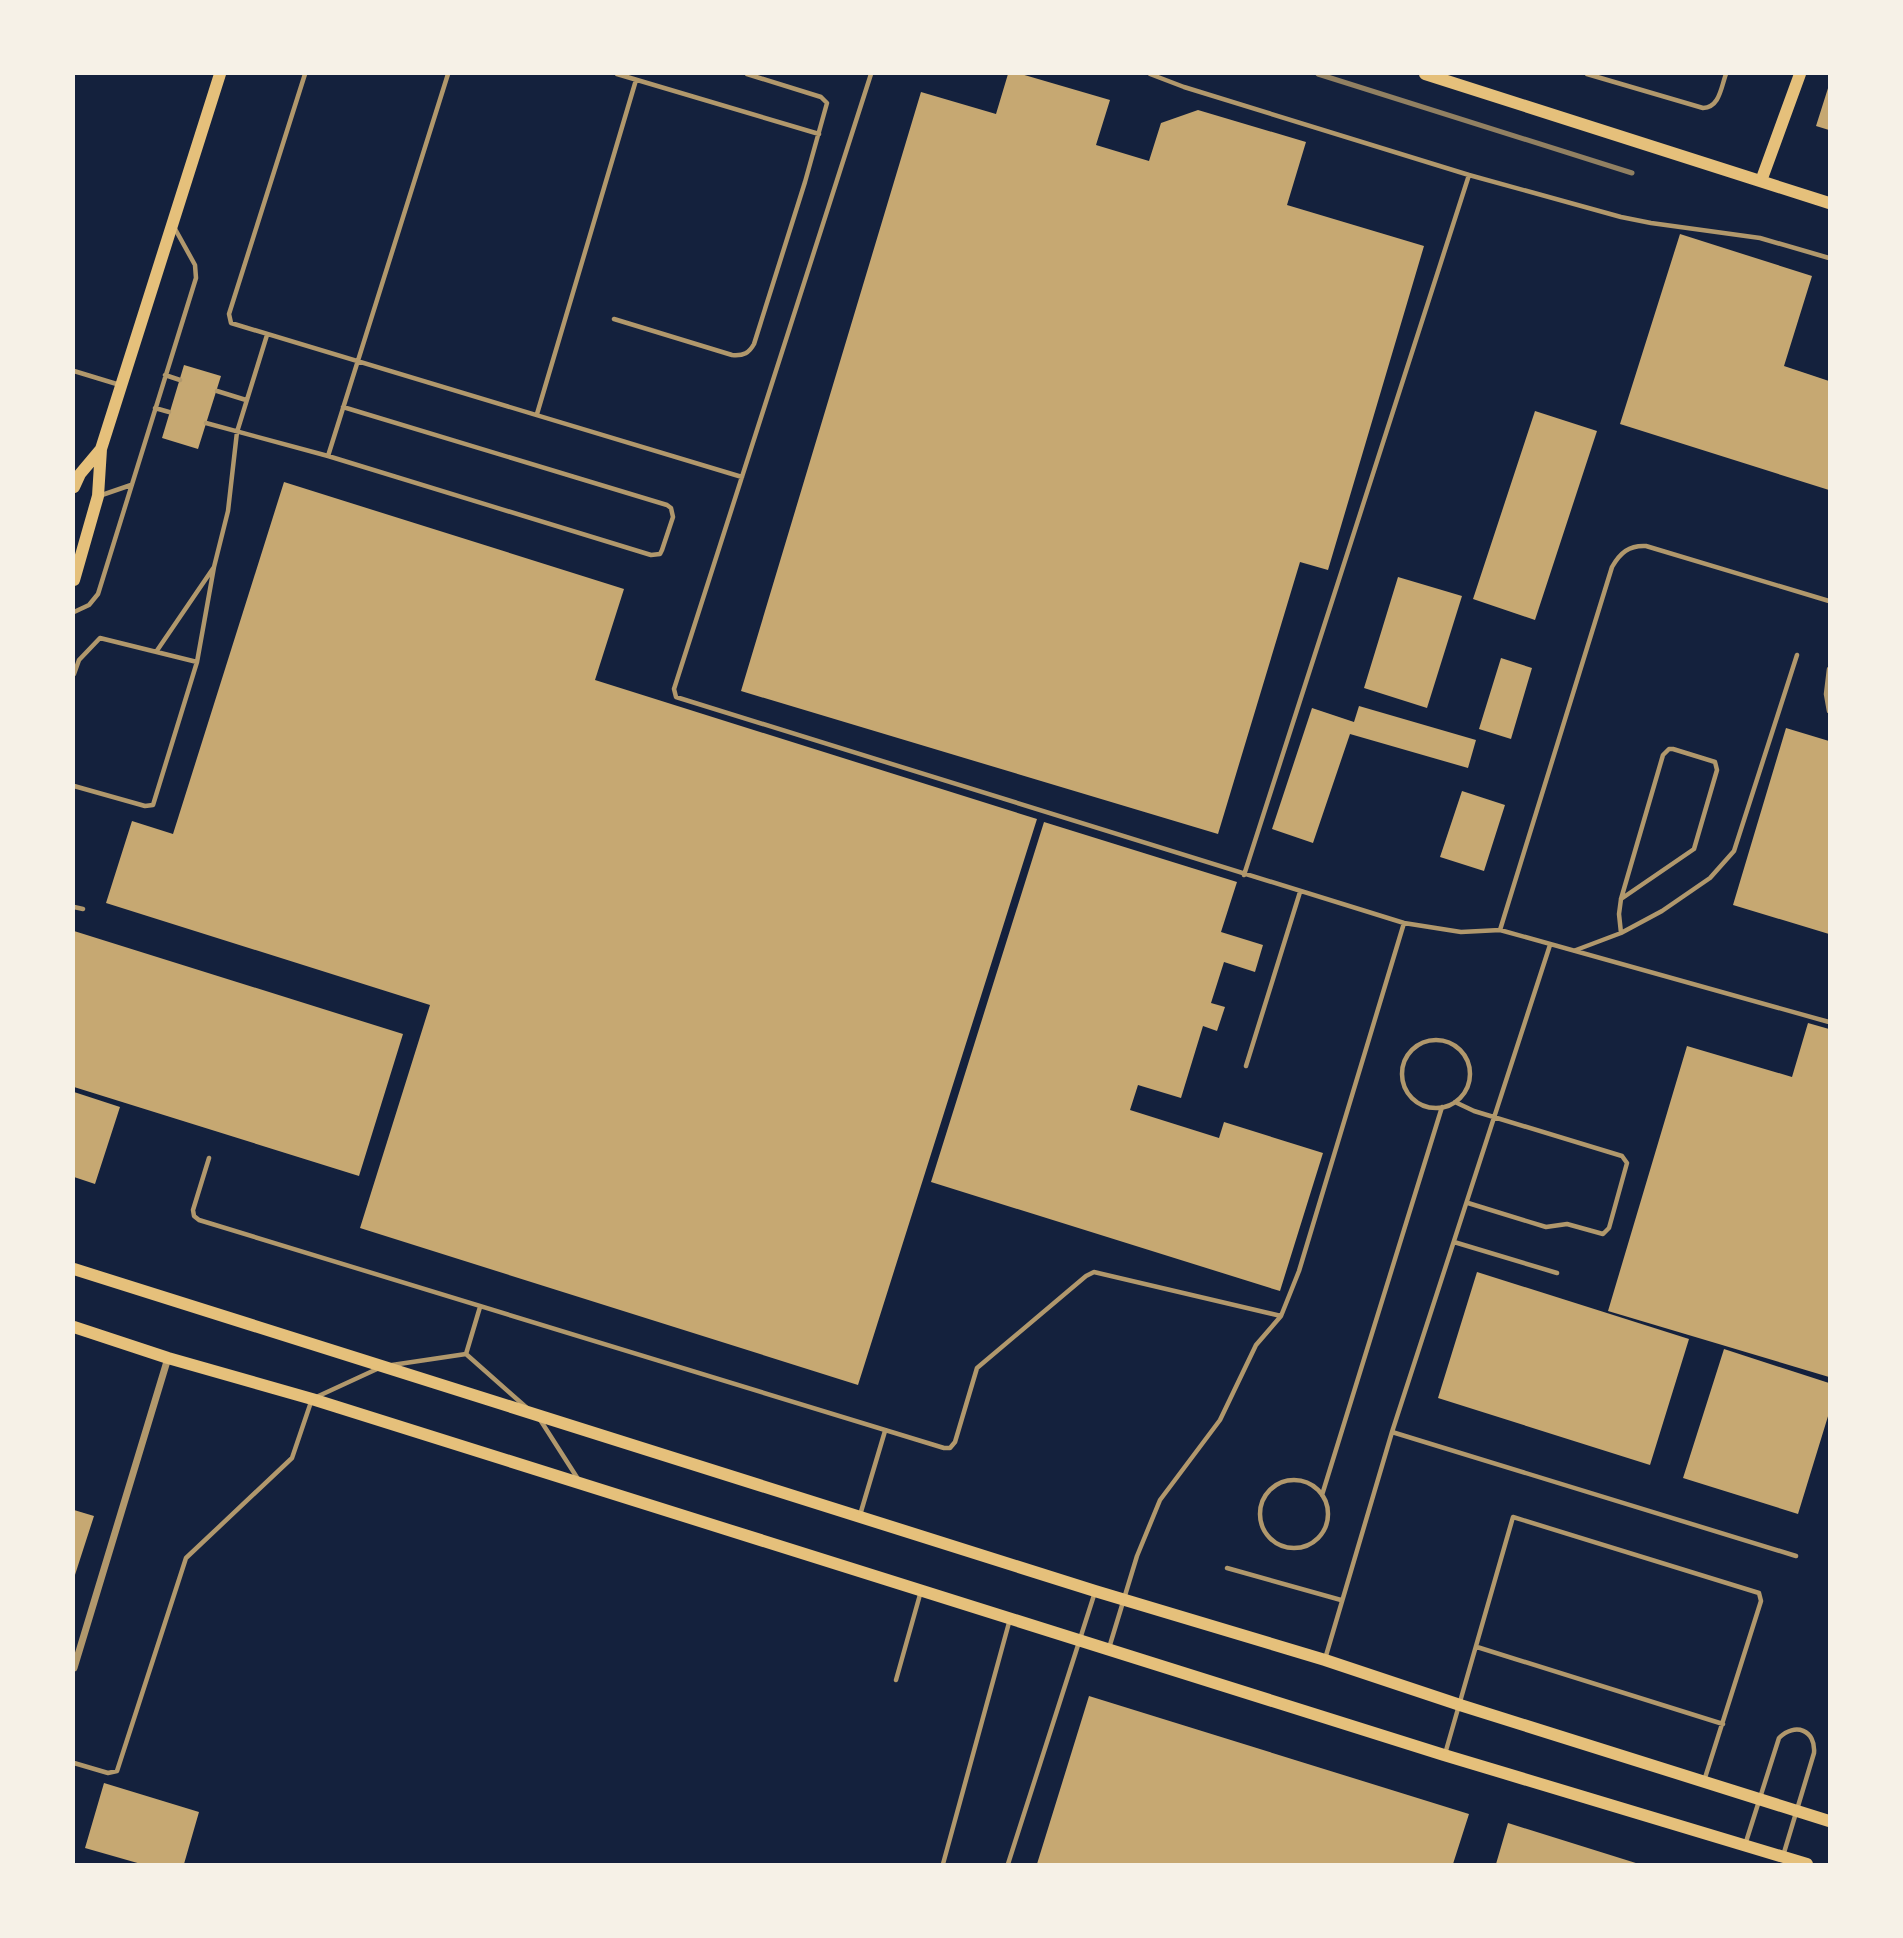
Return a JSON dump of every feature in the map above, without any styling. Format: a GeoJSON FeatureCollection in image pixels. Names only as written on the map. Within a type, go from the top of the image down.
{"type":"FeatureCollection","features":[{"type":"Feature","properties":{"kind":"main road"},"geometry":{"type":"LineString","coordinates":[[74,580],[99,496],[101,449],[220,74]]}},
{"type":"Feature","properties":{"kind":"main road"},"geometry":{"type":"LineString","coordinates":[[1425,74],[1829,203]]}},
{"type":"Feature","properties":{"kind":"main road"},"geometry":{"type":"LineString","coordinates":[[1761,181],[1800,74]]}},
{"type":"Feature","properties":{"kind":"main road"},"geometry":{"type":"LineString","coordinates":[[74,487],[80,474],[101,449]]}},
{"type":"Feature","properties":{"kind":"main road"},"geometry":{"type":"LineString","coordinates":[[74,1269],[1095,1591],[1325,1660],[1829,1821]]}},
{"type":"Feature","properties":{"kind":"main road"},"geometry":{"type":"LineString","coordinates":[[74,1327],[168,1358],[312,1399],[1444,1755],[1807,1864]]}},
{"type":"Feature","properties":{"kind":"street"},"geometry":{"type":"LineString","coordinates":[[74,1668],[168,1358]]}},
{"type":"Feature","properties":{"kind":"lane"},"geometry":{"type":"LineString","coordinates":[[305,74],[229,314],[234,325],[742,477]]}},
{"type":"Feature","properties":{"kind":"lane"},"geometry":{"type":"LineString","coordinates":[[328,456],[447,74]]}},
{"type":"Feature","properties":{"kind":"lane"},"geometry":{"type":"LineString","coordinates":[[617,74],[819,134]]}},
{"type":"Feature","properties":{"kind":"lane"},"geometry":{"type":"LineString","coordinates":[[614,319],[733,355],[742,356],[750,352],[827,108],[825,99],[747,74]]}},
{"type":"Feature","properties":{"kind":"lane"},"geometry":{"type":"LineString","coordinates":[[871,74],[674,689],[676,697],[1404,923],[1461,932],[1500,930],[1829,1022]]}},
{"type":"Feature","properties":{"kind":"lane"},"geometry":{"type":"LineString","coordinates":[[1150,74],[1184,87],[1469,175],[1633,220],[1760,238],[1829,258]]}},
{"type":"Feature","properties":{"kind":"lane"},"geometry":{"type":"LineString","coordinates":[[1587,74],[1703,108],[1716,104],[1726,74]]}},
{"type":"Feature","properties":{"kind":"lane"},"geometry":{"type":"LineString","coordinates":[[537,414],[636,80]]}},
{"type":"Feature","properties":{"kind":"lane"},"geometry":{"type":"LineString","coordinates":[[1244,875],[1469,175]]}},
{"type":"Feature","properties":{"kind":"lane"},"geometry":{"type":"LineString","coordinates":[[74,612],[89,605],[98,594],[197,272],[172,223]]}},
{"type":"Feature","properties":{"kind":"lane"},"geometry":{"type":"LineString","coordinates":[[74,786],[145,806],[153,804],[197,662],[214,566],[228,511],[237,432],[267,335]]}},
{"type":"Feature","properties":{"kind":"lane"},"geometry":{"type":"LineString","coordinates":[[74,371],[121,386]]}},
{"type":"Feature","properties":{"kind":"lane"},"geometry":{"type":"LineString","coordinates":[[165,375],[180,380]]}},
{"type":"Feature","properties":{"kind":"lane"},"geometry":{"type":"LineString","coordinates":[[217,391],[246,400]]}},
{"type":"Feature","properties":{"kind":"lane"},"geometry":{"type":"LineString","coordinates":[[206,423],[328,456],[652,555],[660,554],[662,550],[673,517],[671,508],[667,505],[343,407]]}},
{"type":"Feature","properties":{"kind":"lane"},"geometry":{"type":"LineString","coordinates":[[155,408],[169,412]]}},
{"type":"Feature","properties":{"kind":"lane"},"geometry":{"type":"LineString","coordinates":[[99,496],[132,485]]}},
{"type":"Feature","properties":{"kind":"lane"},"geometry":{"type":"LineString","coordinates":[[1500,930],[1612,567],[1618,557],[1636,546],[1646,546],[1829,601]]}},
{"type":"Feature","properties":{"kind":"lane"},"geometry":{"type":"LineString","coordinates":[[156,652],[214,566]]}},
{"type":"Feature","properties":{"kind":"lane"},"geometry":{"type":"LineString","coordinates":[[74,674],[79,660],[100,638],[197,662]]}},
{"type":"Feature","properties":{"kind":"lane"},"geometry":{"type":"LineString","coordinates":[[1576,950],[1622,933],[1662,911],[1710,878],[1734,850],[1797,655]]}},
{"type":"Feature","properties":{"kind":"lane"},"geometry":{"type":"LineString","coordinates":[[1829,669],[1826,694],[1829,711]]}},
{"type":"Feature","properties":{"kind":"lane"},"geometry":{"type":"LineString","coordinates":[[1621,899],[1694,849],[1717,770],[1715,762],[1673,749],[1665,751],[1621,899],[1619,914],[1622,933]]}},
{"type":"Feature","properties":{"kind":"lane"},"geometry":{"type":"LineString","coordinates":[[1246,1066],[1300,892]]}},
{"type":"Feature","properties":{"kind":"lane"},"geometry":{"type":"LineString","coordinates":[[74,906],[83,909]]}},
{"type":"Feature","properties":{"kind":"lane"},"geometry":{"type":"LineString","coordinates":[[1109,1649],[1137,1556],[1160,1500],[1220,1420],[1256,1345],[1281,1316],[1299,1270],[1404,923]]}},
{"type":"Feature","properties":{"kind":"lane"},"geometry":{"type":"LineString","coordinates":[[1325,1660],[1392,1433],[1550,945]]}},
{"type":"Feature","properties":{"kind":"lane"},"geometry":{"type":"LineString","coordinates":[[1435,1040],[1456,1047],[1469,1065],[1470,1076],[1468,1087],[1455,1101],[1442,1107],[1420,1104],[1412,1097],[1402,1078],[1407,1056],[1424,1043],[1435,1040]]}},
{"type":"Feature","properties":{"kind":"lane"},"geometry":{"type":"LineString","coordinates":[[1455,1101],[1465,1107],[1625,1159],[1628,1167],[1607,1231],[1598,1233],[1567,1224],[1546,1227],[1468,1203]]}},
{"type":"Feature","properties":{"kind":"lane"},"geometry":{"type":"LineString","coordinates":[[1322,1495],[1304,1482],[1282,1483],[1265,1496],[1261,1507],[1264,1528],[1279,1544],[1289,1548],[1311,1543],[1326,1527],[1327,1505],[1322,1495],[1442,1107]]}},
{"type":"Feature","properties":{"kind":"lane"},"geometry":{"type":"LineString","coordinates":[[209,1158],[193,1210],[194,1216],[199,1220],[944,1448],[950,1448],[955,1442],[977,1368],[1075,1284],[1094,1272],[1281,1316]]}},
{"type":"Feature","properties":{"kind":"lane"},"geometry":{"type":"LineString","coordinates":[[1454,1242],[1557,1273]]}},
{"type":"Feature","properties":{"kind":"lane"},"geometry":{"type":"LineString","coordinates":[[466,1354],[480,1307]]}},
{"type":"Feature","properties":{"kind":"lane"},"geometry":{"type":"LineString","coordinates":[[74,1763],[108,1773],[117,1771],[186,1558],[292,1458],[312,1399],[381,1367],[466,1354],[537,1416],[582,1485]]}},
{"type":"Feature","properties":{"kind":"lane"},"geometry":{"type":"LineString","coordinates":[[860,1516],[886,1431]]}},
{"type":"Feature","properties":{"kind":"lane"},"geometry":{"type":"LineString","coordinates":[[1392,1433],[1796,1556]]}},
{"type":"Feature","properties":{"kind":"lane"},"geometry":{"type":"LineString","coordinates":[[1444,1755],[1513,1517],[1759,1593],[1761,1601],[1704,1781]]}},
{"type":"Feature","properties":{"kind":"lane"},"geometry":{"type":"LineString","coordinates":[[1227,1568],[1341,1600]]}},
{"type":"Feature","properties":{"kind":"lane"},"geometry":{"type":"LineString","coordinates":[[896,1680],[921,1591]]}},
{"type":"Feature","properties":{"kind":"lane"},"geometry":{"type":"LineString","coordinates":[[1007,1864],[1095,1591]]}},
{"type":"Feature","properties":{"kind":"lane"},"geometry":{"type":"LineString","coordinates":[[943,1864],[1010,1618]]}},
{"type":"Feature","properties":{"kind":"lane"},"geometry":{"type":"LineString","coordinates":[[1477,1647],[1723,1724]]}},
{"type":"Feature","properties":{"kind":"lane"},"geometry":{"type":"LineString","coordinates":[[1745,1845],[1779,1738],[1789,1730],[1801,1730],[1811,1736],[1815,1747],[1783,1857]]}},
{"type":"Feature","properties":{"kind":"building"},"geometry":{"type":"Polygon","coordinates":[[[1008,74],[1021,74],[1110,100],[1096,145],[1149,161],[1161,123],[1198,110],[1306,142],[1287,205],[1424,246],[1328,570],[1300,562],[1218,834],[741,691],[921,92],[996,114],[1008,74]]]}},
{"type":"Feature","properties":{"kind":"building"},"geometry":{"type":"Polygon","coordinates":[[[1829,85],[1829,130],[1816,126],[1829,85]]]}},
{"type":"Feature","properties":{"kind":"building"},"geometry":{"type":"Polygon","coordinates":[[[1680,234],[1812,276],[1784,366],[1829,381],[1829,490],[1620,424],[1680,234]]]}},
{"type":"Feature","properties":{"kind":"building"},"geometry":{"type":"Polygon","coordinates":[[[184,365],[221,376],[198,449],[162,438],[184,365]]]}},
{"type":"Feature","properties":{"kind":"building"},"geometry":{"type":"Polygon","coordinates":[[[1535,411],[1597,431],[1535,620],[1473,599],[1535,411]]]}},
{"type":"Feature","properties":{"kind":"building"},"geometry":{"type":"Polygon","coordinates":[[[284,482],[624,589],[595,680],[1037,819],[858,1385],[360,1228],[430,1005],[106,903],[132,821],[173,834],[284,482]]]}},
{"type":"Feature","properties":{"kind":"building"},"geometry":{"type":"Polygon","coordinates":[[[1398,577],[1462,596],[1427,708],[1364,688],[1398,577]]]}},
{"type":"Feature","properties":{"kind":"building"},"geometry":{"type":"Polygon","coordinates":[[[1501,658],[1532,668],[1511,739],[1479,729],[1501,658]]]}},
{"type":"Feature","properties":{"kind":"building"},"geometry":{"type":"Polygon","coordinates":[[[1359,706],[1476,740],[1468,768],[1350,734],[1313,843],[1272,829],[1312,708],[1354,722],[1359,706]]]}},
{"type":"Feature","properties":{"kind":"building"},"geometry":{"type":"Polygon","coordinates":[[[1786,728],[1829,741],[1829,934],[1733,905],[1786,728]]]}},
{"type":"Feature","properties":{"kind":"building"},"geometry":{"type":"Polygon","coordinates":[[[1462,791],[1505,805],[1484,871],[1440,857],[1462,791]]]}},
{"type":"Feature","properties":{"kind":"building"},"geometry":{"type":"Polygon","coordinates":[[[1044,822],[1237,882],[1221,932],[1263,945],[1255,972],[1224,962],[1211,1003],[1225,1007],[1217,1031],[1203,1026],[1181,1098],[1138,1085],[1130,1110],[1219,1138],[1224,1122],[1323,1153],[1280,1291],[931,1182],[1044,822]]]}},
{"type":"Feature","properties":{"kind":"building"},"geometry":{"type":"Polygon","coordinates":[[[74,931],[403,1034],[359,1176],[74,1087],[74,931]]]}},
{"type":"Feature","properties":{"kind":"building"},"geometry":{"type":"Polygon","coordinates":[[[1808,1023],[1829,1029],[1829,1377],[1608,1311],[1687,1046],[1792,1077],[1808,1023]]]}},
{"type":"Feature","properties":{"kind":"building"},"geometry":{"type":"Polygon","coordinates":[[[74,1092],[120,1107],[95,1184],[74,1177],[74,1092]]]}},
{"type":"Feature","properties":{"kind":"building"},"geometry":{"type":"Polygon","coordinates":[[[1477,1272],[1689,1339],[1650,1465],[1438,1398],[1477,1272]]]}},
{"type":"Feature","properties":{"kind":"building"},"geometry":{"type":"Polygon","coordinates":[[[1724,1349],[1829,1383],[1829,1413],[1798,1514],[1683,1478],[1724,1349]]]}},
{"type":"Feature","properties":{"kind":"building"},"geometry":{"type":"Polygon","coordinates":[[[74,1510],[94,1516],[74,1578],[74,1510]]]}},
{"type":"Feature","properties":{"kind":"building"},"geometry":{"type":"Polygon","coordinates":[[[1089,1696],[1469,1814],[1453,1864],[1037,1864],[1089,1696]]]}},
{"type":"Feature","properties":{"kind":"building"},"geometry":{"type":"Polygon","coordinates":[[[104,1783],[199,1812],[184,1864],[141,1864],[85,1848],[104,1783]]]}},
{"type":"Feature","properties":{"kind":"building"},"geometry":{"type":"Polygon","coordinates":[[[1508,1823],[1639,1864],[1496,1864],[1508,1823]]]}},
{"type":"Feature","properties":{"kind":"railway"},"geometry":{"type":"LineString","coordinates":[[1318,74],[1632,173]]}}]}
